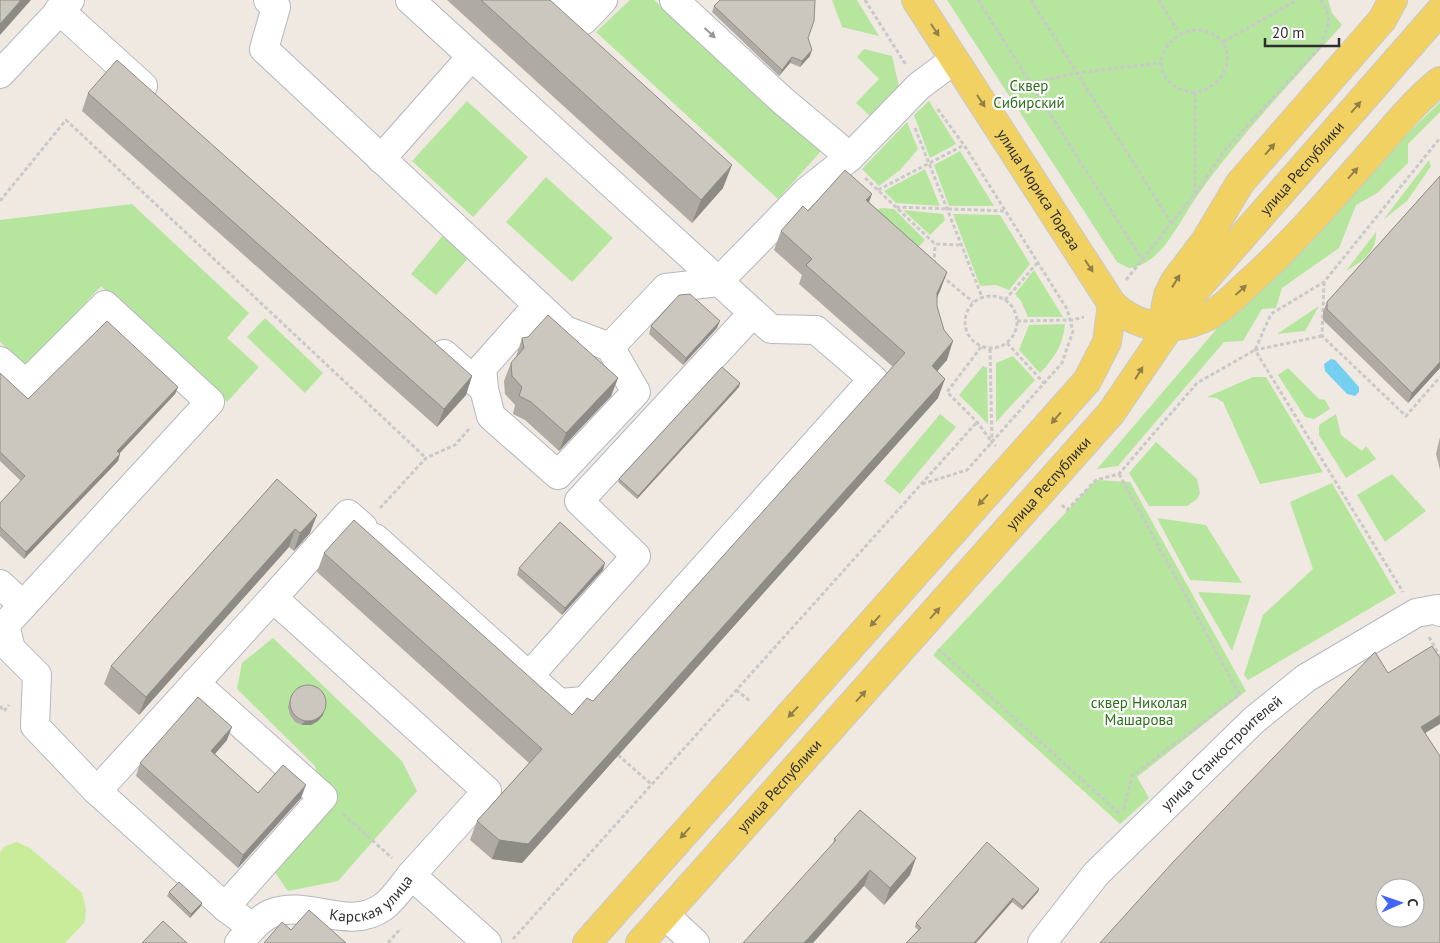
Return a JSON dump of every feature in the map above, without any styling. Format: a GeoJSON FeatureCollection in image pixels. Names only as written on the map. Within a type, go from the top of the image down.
{"type":"FeatureCollection","features":[{"type":"Feature","properties":{"kind":"main road","name":"улица Мориса Тореза"},"geometry":{"type":"LineString","coordinates":[[916,0],[1110,300]]}},
{"type":"Feature","properties":{"kind":"main road"},"geometry":{"type":"LineString","coordinates":[[1168,327],[1166,310],[1168,295],[1175,281],[1206,240],[1240,183],[1382,20],[1393,0]]}},
{"type":"Feature","properties":{"kind":"main road","name":"улица Республики"},"geometry":{"type":"LineString","coordinates":[[640,943],[1111,414],[1192,294],[1230,248],[1440,11]]}},
{"type":"Feature","properties":{"kind":"main road"},"geometry":{"type":"LineString","coordinates":[[1110,300],[1138,323],[1152,327],[1183,325],[1203,319],[1224,306],[1285,250],[1430,88],[1440,81]]}},
{"type":"Feature","properties":{"kind":"main road"},"geometry":{"type":"LineString","coordinates":[[587,943],[1016,464],[1087,381],[1108,342],[1110,300]]}},
{"type":"Feature","properties":{"kind":"street"},"geometry":{"type":"LineString","coordinates":[[97,791],[348,514],[559,703],[584,701],[873,379],[816,330],[771,329],[410,0]]}},
{"type":"Feature","properties":{"kind":"street"},"geometry":{"type":"LineString","coordinates":[[562,0],[584,20],[603,0]]}},
{"type":"Feature","properties":{"kind":"street"},"geometry":{"type":"LineString","coordinates":[[674,0],[782,100],[850,157]]}},
{"type":"Feature","properties":{"kind":"street"},"geometry":{"type":"LineString","coordinates":[[275,2],[264,49],[565,330],[610,346],[636,392],[558,476],[491,416],[484,389],[482,368],[538,305]]}},
{"type":"Feature","properties":{"kind":"street"},"geometry":{"type":"LineString","coordinates":[[0,74],[65,5],[160,100]]}},
{"type":"Feature","properties":{"kind":"street"},"geometry":{"type":"LineString","coordinates":[[381,159],[471,57]]}},
{"type":"Feature","properties":{"kind":"street"},"geometry":{"type":"LineString","coordinates":[[610,346],[666,288],[718,282],[807,190],[850,157],[910,95],[954,60]]}},
{"type":"Feature","properties":{"kind":"street"},"geometry":{"type":"LineString","coordinates":[[0,361],[26,384],[105,305],[210,402],[22,605],[5,626],[11,649],[37,675],[35,726],[97,791],[225,907],[245,935]]}},
{"type":"Feature","properties":{"kind":"street"},"geometry":{"type":"LineString","coordinates":[[529,676],[636,556],[579,501],[753,314]]}},
{"type":"Feature","properties":{"kind":"street"},"geometry":{"type":"LineString","coordinates":[[425,336],[484,389]]}},
{"type":"Feature","properties":{"kind":"street"},"geometry":{"type":"LineString","coordinates":[[0,584],[22,605]]}},
{"type":"Feature","properties":{"kind":"street"},"geometry":{"type":"LineString","coordinates":[[273,598],[487,791],[411,876]]}},
{"type":"Feature","properties":{"kind":"street","name":"улица Станкостроителей"},"geometry":{"type":"LineString","coordinates":[[1042,943],[1096,874],[1254,720],[1306,678],[1431,611]]}},
{"type":"Feature","properties":{"kind":"street"},"geometry":{"type":"LineString","coordinates":[[195,683],[323,797],[225,907]]}},
{"type":"Feature","properties":{"kind":"street","name":"Карская улица"},"geometry":{"type":"LineString","coordinates":[[245,935],[270,913],[290,908],[341,917],[362,916],[384,907],[411,876],[487,943]]}},
{"type":"Feature","properties":{"kind":"street"},"geometry":{"type":"LineString","coordinates":[[665,915],[695,943]]}},
{"type":"Feature","properties":{"kind":"path"},"geometry":{"type":"LineString","coordinates":[[865,0],[910,95],[964,145],[1068,308],[1072,320],[1073,331],[1066,356],[992,443],[967,470],[922,484]]}},
{"type":"Feature","properties":{"kind":"path"},"geometry":{"type":"LineString","coordinates":[[978,0],[1143,261]]}},
{"type":"Feature","properties":{"kind":"path"},"geometry":{"type":"LineString","coordinates":[[1031,0],[1172,224]]}},
{"type":"Feature","properties":{"kind":"path"},"geometry":{"type":"LineString","coordinates":[[1158,0],[1177,30]]}},
{"type":"Feature","properties":{"kind":"path"},"geometry":{"type":"LineString","coordinates":[[1223,42],[1298,0]]}},
{"type":"Feature","properties":{"kind":"path"},"geometry":{"type":"LineString","coordinates":[[1017,321],[1082,319],[1110,300],[1132,275],[1195,194],[1224,151],[1321,46],[1328,22],[1327,9],[1320,0]]}},
{"type":"Feature","properties":{"kind":"path"},"geometry":{"type":"LineString","coordinates":[[1192,26],[1206,28],[1217,35],[1223,42],[1227,50],[1226,71],[1219,82],[1208,90],[1196,93],[1183,91],[1171,84],[1164,73],[1161,63],[1163,47],[1170,36],[1177,30],[1192,26]]}},
{"type":"Feature","properties":{"kind":"path"},"geometry":{"type":"LineString","coordinates":[[1031,83],[1077,73],[1161,63]]}},
{"type":"Feature","properties":{"kind":"path"},"geometry":{"type":"LineString","coordinates":[[1195,194],[1196,93]]}},
{"type":"Feature","properties":{"kind":"path"},"geometry":{"type":"LineString","coordinates":[[910,95],[909,112],[982,297]]}},
{"type":"Feature","properties":{"kind":"path"},"geometry":{"type":"LineString","coordinates":[[0,201],[66,120],[426,458]]}},
{"type":"Feature","properties":{"kind":"path"},"geometry":{"type":"LineString","coordinates":[[1255,350],[1271,314],[1324,282],[1440,138]]}},
{"type":"Feature","properties":{"kind":"path"},"geometry":{"type":"LineString","coordinates":[[878,190],[964,145]]}},
{"type":"Feature","properties":{"kind":"path"},"geometry":{"type":"LineString","coordinates":[[850,157],[855,168],[935,244],[961,245]]}},
{"type":"Feature","properties":{"kind":"path"},"geometry":{"type":"LineString","coordinates":[[896,206],[947,210],[1005,211]]}},
{"type":"Feature","properties":{"kind":"path"},"geometry":{"type":"LineString","coordinates":[[934,269],[935,244]]}},
{"type":"Feature","properties":{"kind":"path"},"geometry":{"type":"LineString","coordinates":[[1005,300],[1038,262]]}},
{"type":"Feature","properties":{"kind":"path"},"geometry":{"type":"LineString","coordinates":[[940,274],[973,302]]}},
{"type":"Feature","properties":{"kind":"path"},"geometry":{"type":"LineString","coordinates":[[1324,282],[1322,336],[1406,416],[1440,377]]}},
{"type":"Feature","properties":{"kind":"path"},"geometry":{"type":"LineString","coordinates":[[994,296],[1005,300],[1012,306],[1017,321],[1016,331],[1007,343],[1001,347],[990,349],[981,347],[968,338],[964,318],[973,302],[982,297],[994,296]]}},
{"type":"Feature","properties":{"kind":"path"},"geometry":{"type":"LineString","coordinates":[[1045,490],[1068,510],[1096,480],[1119,474],[1196,383],[1255,350],[1322,336]]}},
{"type":"Feature","properties":{"kind":"path"},"geometry":{"type":"LineString","coordinates":[[1007,343],[1044,383]]}},
{"type":"Feature","properties":{"kind":"path"},"geometry":{"type":"LineString","coordinates":[[981,347],[947,392],[977,422],[992,443],[1016,464]]}},
{"type":"Feature","properties":{"kind":"path"},"geometry":{"type":"LineString","coordinates":[[990,349],[992,443]]}},
{"type":"Feature","properties":{"kind":"path"},"geometry":{"type":"LineString","coordinates":[[1255,350],[1431,611]]}},
{"type":"Feature","properties":{"kind":"path"},"geometry":{"type":"LineString","coordinates":[[510,943],[977,422]]}},
{"type":"Feature","properties":{"kind":"path"},"geometry":{"type":"LineString","coordinates":[[369,532],[426,458],[455,445],[471,426]]}},
{"type":"Feature","properties":{"kind":"path"},"geometry":{"type":"LineString","coordinates":[[1119,474],[1254,720]]}},
{"type":"Feature","properties":{"kind":"path"},"geometry":{"type":"LineString","coordinates":[[938,649],[1122,815],[1132,776],[1240,694]]}},
{"type":"Feature","properties":{"kind":"path"},"geometry":{"type":"LineString","coordinates":[[736,690],[750,702]]}},
{"type":"Feature","properties":{"kind":"path"},"geometry":{"type":"LineString","coordinates":[[0,706],[4,711]]}},
{"type":"Feature","properties":{"kind":"path"},"geometry":{"type":"LineString","coordinates":[[618,755],[651,784]]}},
{"type":"Feature","properties":{"kind":"path"},"geometry":{"type":"LineString","coordinates":[[323,797],[411,876]]}},
{"type":"Feature","properties":{"kind":"green space"},"geometry":{"type":"Polygon","coordinates":[[[630,0],[654,0],[822,150],[778,199],[596,32],[630,0]]]}},
{"type":"Feature","properties":{"kind":"green space"},"geometry":{"type":"Polygon","coordinates":[[[832,0],[857,0],[879,36],[842,27],[832,0]]]}},
{"type":"Feature","properties":{"kind":"green space","name":"Сквер Сибирский"},"geometry":{"type":"Polygon","coordinates":[[[947,0],[1328,0],[1332,13],[1342,25],[1227,156],[1193,202],[1167,243],[1150,260],[1129,268],[1117,262],[947,0]]]}},
{"type":"Feature","properties":{"kind":"green space"},"geometry":{"type":"Polygon","coordinates":[[[864,49],[892,56],[899,86],[871,117],[856,103],[879,79],[857,57],[864,49]]]}},
{"type":"Feature","properties":{"kind":"green space"},"geometry":{"type":"Polygon","coordinates":[[[467,101],[528,157],[473,217],[412,161],[467,101]]]}},
{"type":"Feature","properties":{"kind":"green space"},"geometry":{"type":"Polygon","coordinates":[[[929,101],[956,144],[930,158],[914,115],[929,101]]]}},
{"type":"Feature","properties":{"kind":"green space"},"geometry":{"type":"Polygon","coordinates":[[[1440,102],[1440,112],[1408,144],[1408,163],[1377,193],[1356,205],[1339,248],[1282,288],[1276,308],[1262,309],[1243,341],[1224,342],[1118,466],[1097,469],[1220,325],[1311,243],[1403,138],[1440,102]]]}},
{"type":"Feature","properties":{"kind":"green space"},"geometry":{"type":"Polygon","coordinates":[[[907,122],[918,149],[900,170],[879,186],[862,169],[907,122]]]}},
{"type":"Feature","properties":{"kind":"green space"},"geometry":{"type":"Polygon","coordinates":[[[960,151],[994,206],[949,206],[934,165],[960,151]]]}},
{"type":"Feature","properties":{"kind":"green space"},"geometry":{"type":"Polygon","coordinates":[[[1429,160],[1431,166],[1407,201],[1384,219],[1429,160]]]}},
{"type":"Feature","properties":{"kind":"green space"},"geometry":{"type":"Polygon","coordinates":[[[925,169],[940,206],[896,203],[884,191],[925,169]]]}},
{"type":"Feature","properties":{"kind":"green space"},"geometry":{"type":"Polygon","coordinates":[[[546,177],[613,238],[572,282],[506,222],[546,177]]]}},
{"type":"Feature","properties":{"kind":"green space"},"geometry":{"type":"Polygon","coordinates":[[[132,204],[249,313],[227,338],[259,367],[227,402],[101,286],[27,367],[0,342],[0,220],[132,204]]]}},
{"type":"Feature","properties":{"kind":"green space"},"geometry":{"type":"Polygon","coordinates":[[[880,208],[894,209],[925,240],[908,258],[868,221],[880,208]]]}},
{"type":"Feature","properties":{"kind":"green space"},"geometry":{"type":"Polygon","coordinates":[[[903,210],[943,214],[945,220],[930,235],[903,210]]]}},
{"type":"Feature","properties":{"kind":"green space"},"geometry":{"type":"Polygon","coordinates":[[[953,214],[1000,215],[1030,264],[1009,290],[996,285],[980,286],[953,214]]]}},
{"type":"Feature","properties":{"kind":"green space"},"geometry":{"type":"Polygon","coordinates":[[[1376,232],[1376,239],[1371,251],[1346,271],[1376,232]]]}},
{"type":"Feature","properties":{"kind":"green space"},"geometry":{"type":"Polygon","coordinates":[[[445,233],[471,255],[436,295],[411,274],[445,233]]]}},
{"type":"Feature","properties":{"kind":"green space"},"geometry":{"type":"Polygon","coordinates":[[[1034,270],[1063,317],[1028,317],[1021,301],[1015,294],[1034,270]]]}},
{"type":"Feature","properties":{"kind":"green space"},"geometry":{"type":"Polygon","coordinates":[[[1319,306],[1305,331],[1277,334],[1319,306]]]}},
{"type":"Feature","properties":{"kind":"green space"},"geometry":{"type":"Polygon","coordinates":[[[265,318],[323,373],[305,393],[247,337],[265,318]]]}},
{"type":"Feature","properties":{"kind":"green space"},"geometry":{"type":"Polygon","coordinates":[[[1065,324],[1057,350],[1050,362],[1040,373],[1019,350],[1029,325],[1065,324]]]}},
{"type":"Feature","properties":{"kind":"green space"},"geometry":{"type":"Polygon","coordinates":[[[1013,356],[1035,380],[996,422],[996,363],[1013,356]]]}},
{"type":"Feature","properties":{"kind":"green space"},"geometry":{"type":"Polygon","coordinates":[[[983,366],[987,368],[988,424],[959,395],[983,366]]]}},
{"type":"Feature","properties":{"kind":"green space"},"geometry":{"type":"Polygon","coordinates":[[[1288,368],[1319,399],[1325,400],[1330,409],[1314,419],[1305,417],[1278,375],[1288,368]]]}},
{"type":"Feature","properties":{"kind":"green space"},"geometry":{"type":"Polygon","coordinates":[[[1253,377],[1266,377],[1323,472],[1260,484],[1223,402],[1216,398],[1207,397],[1253,377]]]}},
{"type":"Feature","properties":{"kind":"green space"},"geometry":{"type":"Polygon","coordinates":[[[940,414],[956,427],[900,494],[884,481],[940,414]]]}},
{"type":"Feature","properties":{"kind":"green space"},"geometry":{"type":"Polygon","coordinates":[[[1336,414],[1341,435],[1362,451],[1366,446],[1376,459],[1346,478],[1319,435],[1319,425],[1336,414]]]}},
{"type":"Feature","properties":{"kind":"green space"},"geometry":{"type":"Polygon","coordinates":[[[1156,442],[1197,479],[1200,493],[1197,499],[1187,506],[1149,506],[1129,473],[1156,442]]]}},
{"type":"Feature","properties":{"kind":"green space"},"geometry":{"type":"Polygon","coordinates":[[[1392,474],[1426,511],[1385,542],[1357,495],[1392,474]]]}},
{"type":"Feature","properties":{"kind":"green space","name":"сквер Николая Машарова"},"geometry":{"type":"Polygon","coordinates":[[[1096,480],[1130,482],[1246,691],[1137,777],[1149,798],[1120,824],[933,655],[1096,480]]]}},
{"type":"Feature","properties":{"kind":"green space"},"geometry":{"type":"Polygon","coordinates":[[[1332,483],[1396,593],[1248,680],[1244,675],[1263,615],[1313,569],[1290,502],[1332,483]]]}},
{"type":"Feature","properties":{"kind":"green space"},"geometry":{"type":"Polygon","coordinates":[[[1157,518],[1206,525],[1242,583],[1190,580],[1157,518]]]}},
{"type":"Feature","properties":{"kind":"green space"},"geometry":{"type":"Polygon","coordinates":[[[1198,592],[1251,595],[1232,651],[1198,592]]]}},
{"type":"Feature","properties":{"kind":"green space"},"geometry":{"type":"Polygon","coordinates":[[[273,638],[402,761],[417,791],[338,881],[288,891],[271,867],[326,806],[315,766],[237,689],[242,663],[273,638]]]}},
{"type":"Feature","properties":{"kind":"green space"},"geometry":{"type":"Polygon","coordinates":[[[17,842],[30,848],[82,893],[86,909],[85,922],[65,943],[0,943],[0,852],[5,846],[17,842]]]}},
{"type":"Feature","properties":{"kind":"water"},"geometry":{"type":"Polygon","coordinates":[[[1331,359],[1335,360],[1359,387],[1359,392],[1355,396],[1347,394],[1325,371],[1324,364],[1331,359]]]}},
{"type":"Feature","properties":{"kind":"building"},"geometry":{"type":"Polygon","coordinates":[[[0,0],[21,0],[0,24],[0,0]]]}},
{"type":"Feature","properties":{"kind":"building"},"geometry":{"type":"Polygon","coordinates":[[[481,0],[550,0],[732,165],[701,200],[481,0]]]}},
{"type":"Feature","properties":{"kind":"building"},"geometry":{"type":"Polygon","coordinates":[[[720,0],[815,0],[814,21],[808,38],[812,50],[802,61],[792,57],[782,70],[714,6],[720,0]]]}},
{"type":"Feature","properties":{"kind":"building"},"geometry":{"type":"Polygon","coordinates":[[[117,60],[472,376],[444,409],[88,93],[117,60]]]}},
{"type":"Feature","properties":{"kind":"building"},"geometry":{"type":"Polygon","coordinates":[[[845,170],[872,194],[866,200],[947,272],[937,293],[937,306],[944,330],[953,341],[932,366],[945,379],[528,844],[499,840],[477,821],[542,749],[324,553],[354,520],[572,715],[587,698],[593,701],[905,353],[806,265],[812,259],[781,231],[803,206],[808,211],[845,170]]]}},
{"type":"Feature","properties":{"kind":"building"},"geometry":{"type":"Polygon","coordinates":[[[1440,176],[1440,362],[1412,393],[1327,309],[1327,302],[1440,176]]]}},
{"type":"Feature","properties":{"kind":"building"},"geometry":{"type":"Polygon","coordinates":[[[690,294],[720,321],[686,358],[651,326],[679,295],[690,294]]]}},
{"type":"Feature","properties":{"kind":"building"},"geometry":{"type":"Polygon","coordinates":[[[548,315],[618,378],[566,433],[531,402],[519,396],[522,387],[512,376],[511,363],[524,348],[522,338],[528,337],[548,315]]]}},
{"type":"Feature","properties":{"kind":"building"},"geometry":{"type":"Polygon","coordinates":[[[107,321],[178,387],[117,451],[120,454],[26,552],[0,527],[0,503],[25,476],[0,452],[0,373],[28,399],[107,321]]]}},
{"type":"Feature","properties":{"kind":"building"},"geometry":{"type":"Polygon","coordinates":[[[722,367],[740,383],[638,496],[619,479],[722,367]]]}},
{"type":"Feature","properties":{"kind":"building"},"geometry":{"type":"Polygon","coordinates":[[[277,479],[317,515],[300,533],[295,529],[146,697],[111,666],[277,479]]]}},
{"type":"Feature","properties":{"kind":"building"},"geometry":{"type":"Polygon","coordinates":[[[560,522],[605,563],[565,608],[519,568],[560,522]]]}},
{"type":"Feature","properties":{"kind":"building"},"geometry":{"type":"Polygon","coordinates":[[[1432,646],[1440,658],[1440,715],[1421,727],[1440,756],[1440,943],[1100,943],[1174,861],[1375,652],[1388,673],[1432,646]]]}},
{"type":"Feature","properties":{"kind":"building"},"geometry":{"type":"Polygon","coordinates":[[[308,685],[315,686],[321,690],[325,696],[325,710],[321,716],[315,720],[308,721],[301,720],[295,716],[291,710],[290,703],[291,696],[295,690],[301,686],[308,685]]]}},
{"type":"Feature","properties":{"kind":"building"},"geometry":{"type":"Polygon","coordinates":[[[198,697],[232,727],[211,751],[258,793],[283,765],[306,785],[243,855],[140,763],[198,697]]]}},
{"type":"Feature","properties":{"kind":"building"},"geometry":{"type":"Polygon","coordinates":[[[860,810],[916,858],[890,888],[870,870],[804,943],[743,943],[836,840],[834,839],[860,810]]]}},
{"type":"Feature","properties":{"kind":"building"},"geometry":{"type":"Polygon","coordinates":[[[987,842],[1039,889],[1023,907],[1013,898],[974,943],[906,943],[921,928],[916,923],[987,842]]]}},
{"type":"Feature","properties":{"kind":"building"},"geometry":{"type":"Polygon","coordinates":[[[179,882],[202,903],[191,914],[169,892],[179,882]]]}},
{"type":"Feature","properties":{"kind":"building"},"geometry":{"type":"Polygon","coordinates":[[[309,910],[346,943],[264,943],[282,922],[291,930],[309,910]]]}},
{"type":"Feature","properties":{"kind":"building"},"geometry":{"type":"Polygon","coordinates":[[[163,921],[187,943],[142,943],[163,921]]]}}]}
